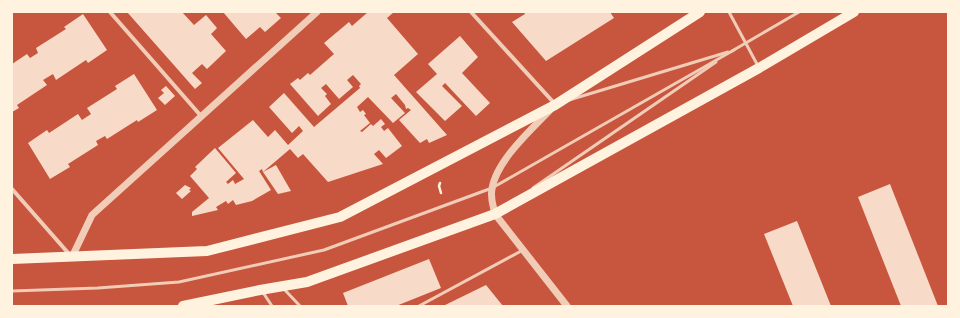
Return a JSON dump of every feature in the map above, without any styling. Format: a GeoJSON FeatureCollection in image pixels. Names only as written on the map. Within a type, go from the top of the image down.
{"type":"FeatureCollection","features":[{"type":"Feature","properties":{"kind":"main road"},"geometry":{"type":"LineString","coordinates":[[12,259],[207,251],[340,217],[555,105],[700,12]]}},
{"type":"Feature","properties":{"kind":"main road"},"geometry":{"type":"LineString","coordinates":[[183,306],[307,282],[495,214],[759,68],[854,12]]}},
{"type":"Feature","properties":{"kind":"street"},"geometry":{"type":"LineString","coordinates":[[110,12],[201,116]]}},
{"type":"Feature","properties":{"kind":"street"},"geometry":{"type":"LineString","coordinates":[[12,189],[72,257],[92,215],[317,12]]}},
{"type":"Feature","properties":{"kind":"street"},"geometry":{"type":"LineString","coordinates":[[471,12],[555,105],[523,139],[500,168],[492,188],[491,199],[495,214],[567,306]]}},
{"type":"Feature","properties":{"kind":"lane"},"geometry":{"type":"LineString","coordinates":[[729,12],[759,68]]}},
{"type":"Feature","properties":{"kind":"lane"},"geometry":{"type":"LineString","coordinates":[[12,291],[98,288],[179,282],[324,250],[492,188],[799,12]]}},
{"type":"Feature","properties":{"kind":"lane"},"geometry":{"type":"LineString","coordinates":[[555,105],[734,50]]}},
{"type":"Feature","properties":{"kind":"lane"},"geometry":{"type":"LineString","coordinates":[[495,214],[734,50]]}},
{"type":"Feature","properties":{"kind":"lane"},"geometry":{"type":"LineString","coordinates":[[419,306],[523,250]]}},
{"type":"Feature","properties":{"kind":"lane"},"geometry":{"type":"LineString","coordinates":[[281,286],[300,306]]}},
{"type":"Feature","properties":{"kind":"lane"},"geometry":{"type":"LineString","coordinates":[[260,290],[272,306]]}},
{"type":"Feature","properties":{"kind":"building"},"geometry":{"type":"Polygon","coordinates":[[[127,12],[182,12],[194,25],[206,15],[217,28],[211,34],[226,51],[207,69],[202,64],[192,73],[202,83],[195,89],[127,12]]]}},
{"type":"Feature","properties":{"kind":"building"},"geometry":{"type":"Polygon","coordinates":[[[223,12],[275,12],[281,18],[265,32],[260,27],[246,39],[223,12]]]}},
{"type":"Feature","properties":{"kind":"building"},"geometry":{"type":"Polygon","coordinates":[[[368,12],[394,12],[387,18],[418,54],[394,75],[447,135],[429,143],[427,139],[420,143],[399,120],[411,110],[408,108],[406,109],[405,105],[396,94],[391,98],[405,113],[393,123],[368,97],[357,107],[360,112],[363,110],[366,114],[364,115],[370,123],[360,131],[362,132],[371,124],[373,126],[381,119],[385,124],[381,127],[384,131],[388,128],[402,146],[386,158],[379,150],[374,154],[383,164],[328,182],[303,154],[298,158],[290,149],[263,172],[262,169],[259,171],[271,190],[252,201],[236,205],[233,200],[228,204],[226,201],[216,207],[218,210],[192,216],[192,212],[209,198],[190,176],[197,169],[195,167],[215,148],[236,173],[226,182],[228,184],[233,180],[235,184],[244,179],[218,148],[253,120],[268,137],[275,130],[288,145],[303,131],[299,126],[292,133],[269,107],[284,93],[314,127],[360,88],[359,86],[361,84],[353,75],[347,80],[353,87],[339,99],[326,84],[321,88],[327,94],[325,96],[331,104],[318,116],[290,84],[298,78],[300,80],[308,73],[310,75],[334,54],[324,43],[349,22],[352,26],[368,12]]]}},
{"type":"Feature","properties":{"kind":"building"},"geometry":{"type":"Polygon","coordinates":[[[524,12],[610,12],[614,18],[546,61],[512,22],[525,14],[524,12]]]}},
{"type":"Feature","properties":{"kind":"building"},"geometry":{"type":"Polygon","coordinates":[[[83,14],[107,50],[88,63],[86,60],[56,80],[53,74],[43,80],[47,85],[17,105],[19,108],[12,112],[12,64],[27,54],[30,58],[38,53],[36,48],[66,29],[64,27],[83,14]]]}},
{"type":"Feature","properties":{"kind":"building"},"geometry":{"type":"Polygon","coordinates":[[[460,36],[478,57],[462,73],[490,103],[476,116],[445,83],[442,86],[462,106],[445,121],[416,92],[437,74],[428,64],[460,36]]]}},
{"type":"Feature","properties":{"kind":"building"},"geometry":{"type":"Polygon","coordinates":[[[134,74],[157,110],[138,122],[137,120],[107,139],[105,136],[96,141],[98,145],[68,164],[70,167],[50,179],[28,143],[47,130],[49,133],[78,114],[82,120],[91,114],[87,108],[117,89],[115,86],[134,74]]]}},
{"type":"Feature","properties":{"kind":"building"},"geometry":{"type":"Polygon","coordinates":[[[166,86],[175,96],[165,105],[158,98],[164,93],[161,90],[166,86]]]}},
{"type":"Feature","properties":{"kind":"building"},"geometry":{"type":"Polygon","coordinates":[[[276,165],[291,191],[278,194],[263,172],[276,165]]]}},
{"type":"Feature","properties":{"kind":"building"},"geometry":{"type":"Polygon","coordinates":[[[890,184],[938,306],[901,306],[858,197],[890,184]]]}},
{"type":"Feature","properties":{"kind":"building"},"geometry":{"type":"Polygon","coordinates":[[[185,185],[191,188],[189,190],[191,191],[182,199],[176,193],[185,185]]]}},
{"type":"Feature","properties":{"kind":"building"},"geometry":{"type":"Polygon","coordinates":[[[797,221],[831,306],[793,306],[764,234],[797,221]]]}},
{"type":"Feature","properties":{"kind":"building"},"geometry":{"type":"Polygon","coordinates":[[[429,259],[441,288],[396,306],[348,306],[343,293],[429,259]]]}},
{"type":"Feature","properties":{"kind":"building"},"geometry":{"type":"Polygon","coordinates":[[[486,285],[503,306],[443,306],[486,285]]]}}]}
